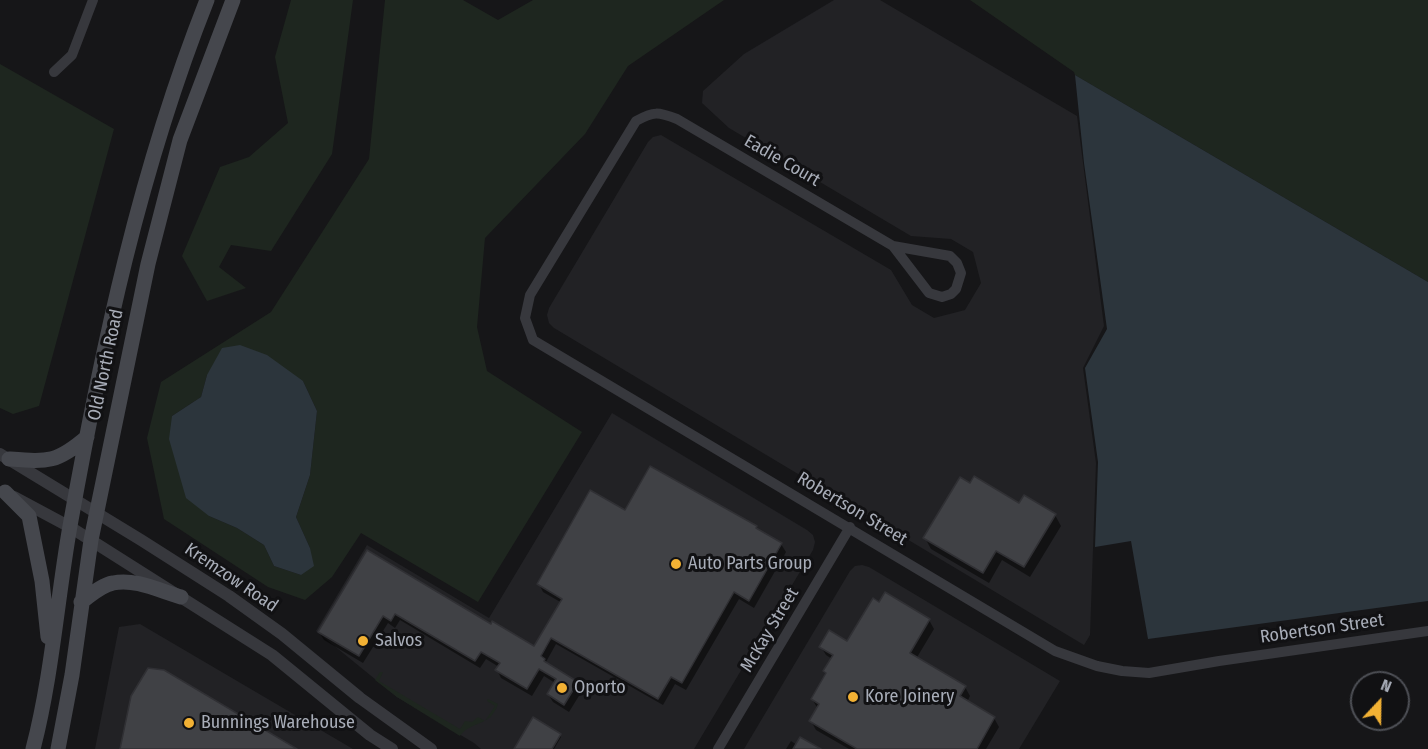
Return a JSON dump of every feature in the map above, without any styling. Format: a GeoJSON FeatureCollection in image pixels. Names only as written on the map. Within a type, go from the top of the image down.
{"type":"FeatureCollection","features":[{"type":"Feature","properties":{"kind":"main road","name":"Old North Road"},"geometry":{"type":"LineString","coordinates":[[33,749],[43,711],[70,526],[111,318],[144,187],[168,108],[207,0]]}},
{"type":"Feature","properties":{"kind":"main road","name":"Old North Road"},"geometry":{"type":"LineString","coordinates":[[58,749],[72,675],[90,540],[128,353],[180,140],[232,0]]}},
{"type":"Feature","properties":{"kind":"main road"},"geometry":{"type":"LineString","coordinates":[[4,456],[36,461],[56,459],[68,454],[87,437]]}},
{"type":"Feature","properties":{"kind":"main road"},"geometry":{"type":"LineString","coordinates":[[2,490],[30,516],[42,581],[51,658]]}},
{"type":"Feature","properties":{"kind":"main road"},"geometry":{"type":"LineString","coordinates":[[81,602],[113,583],[134,583],[181,597]]}},
{"type":"Feature","properties":{"kind":"street"},"geometry":{"type":"LineString","coordinates":[[54,72],[72,55],[93,0]]}},
{"type":"Feature","properties":{"kind":"street","name":"Eadie Court"},"geometry":{"type":"LineString","coordinates":[[650,113],[660,113],[677,119],[893,246],[950,256],[961,273],[959,284],[947,296],[942,297],[929,292],[893,246]]}},
{"type":"Feature","properties":{"kind":"street","name":"Robertson Street"},"geometry":{"type":"LineString","coordinates":[[650,113],[636,121],[530,295],[525,318],[533,339],[1055,651],[1075,660],[1122,671],[1149,673],[1428,631]]}},
{"type":"Feature","properties":{"kind":"street","name":"Kremzow Road"},"geometry":{"type":"LineString","coordinates":[[4,456],[229,596],[282,634],[360,698],[431,749]]}},
{"type":"Feature","properties":{"kind":"street"},"geometry":{"type":"LineString","coordinates":[[2,490],[70,526],[272,655],[370,735],[392,749]]}},
{"type":"Feature","properties":{"kind":"street","name":"McKay Street"},"geometry":{"type":"LineString","coordinates":[[718,749],[850,527]]}},
{"type":"Feature","properties":{"kind":"shaded area"},"geometry":{"type":"Polygon","coordinates":[[[291,0],[353,0],[332,154],[271,251],[231,245],[219,267],[246,288],[207,301],[182,256],[220,167],[249,157],[288,123],[275,57],[291,0]]]}},
{"type":"Feature","properties":{"kind":"shaded area"},"geometry":{"type":"Polygon","coordinates":[[[385,0],[463,0],[498,20],[533,0],[724,0],[628,66],[585,134],[485,238],[477,327],[487,371],[582,432],[478,602],[361,533],[332,577],[305,600],[268,587],[164,519],[147,438],[161,382],[271,312],[369,159],[385,0]],[[207,375],[201,397],[172,416],[209,516],[237,528],[264,545],[274,566],[301,575],[310,548],[296,517],[310,475],[317,411],[303,381],[207,375]]]}},
{"type":"Feature","properties":{"kind":"shaded area"},"geometry":{"type":"Polygon","coordinates":[[[834,0],[880,0],[1077,116],[1104,326],[1083,368],[1096,463],[1090,635],[1084,645],[549,323],[547,315],[549,308],[648,142],[653,137],[661,135],[891,270],[912,305],[934,318],[965,310],[981,283],[973,252],[951,239],[911,236],[729,128],[702,103],[703,91],[744,54],[834,0]]]}},
{"type":"Feature","properties":{"kind":"shaded area"},"geometry":{"type":"Polygon","coordinates":[[[970,0],[1428,0],[1428,282],[1075,75],[1074,72],[970,0]]]}},
{"type":"Feature","properties":{"kind":"shaded area"},"geometry":{"type":"Polygon","coordinates":[[[0,64],[114,129],[39,406],[13,414],[0,408],[0,64]]]}},
{"type":"Feature","properties":{"kind":"shaded area"},"geometry":{"type":"Polygon","coordinates":[[[1075,75],[1428,282],[1428,601],[1148,639],[1131,541],[1095,547],[1098,462],[1085,368],[1107,329],[1084,163],[1075,75]]]}},
{"type":"Feature","properties":{"kind":"shaded area"},"geometry":{"type":"Polygon","coordinates":[[[240,345],[267,355],[303,381],[317,411],[310,475],[296,517],[310,548],[314,566],[301,575],[274,566],[264,545],[237,528],[209,516],[186,498],[169,439],[172,416],[201,397],[207,375],[222,348],[240,345]]]}},
{"type":"Feature","properties":{"kind":"shaded area"},"geometry":{"type":"Polygon","coordinates":[[[612,413],[807,530],[813,535],[815,542],[813,550],[694,749],[481,749],[397,697],[316,631],[367,545],[489,618],[612,413]]]}},
{"type":"Feature","properties":{"kind":"shaded area"},"geometry":{"type":"Polygon","coordinates":[[[855,566],[869,567],[1060,681],[1019,749],[744,749],[850,571],[855,566]]]}},
{"type":"Feature","properties":{"kind":"shaded area"},"geometry":{"type":"Polygon","coordinates":[[[140,624],[353,749],[95,749],[119,627],[140,624]]]}},
{"type":"Feature","properties":{"kind":"shaded area"},"geometry":{"type":"Polygon","coordinates":[[[380,672],[383,672],[379,681],[460,729],[465,721],[472,722],[478,717],[485,721],[464,731],[460,736],[397,697],[375,680],[380,672]]]}},
{"type":"Feature","properties":{"kind":"shaded area"},"geometry":{"type":"Polygon","coordinates":[[[488,699],[498,704],[495,712],[485,720],[495,706],[487,701],[488,699]]]}},
{"type":"Feature","properties":{"kind":"building","name":"Auto Parts Group"},"geometry":{"type":"Polygon","coordinates":[[[650,466],[757,526],[756,528],[782,543],[749,601],[734,592],[682,683],[671,677],[658,699],[551,638],[541,656],[545,659],[544,661],[578,682],[564,705],[547,694],[556,679],[539,669],[527,689],[495,670],[500,663],[481,652],[475,661],[395,614],[391,621],[383,616],[359,656],[318,632],[367,550],[491,624],[492,621],[534,646],[562,599],[537,584],[590,490],[625,510],[650,466]]]}},
{"type":"Feature","properties":{"kind":"building"},"geometry":{"type":"Polygon","coordinates":[[[974,476],[1019,503],[1024,495],[1056,514],[1024,567],[996,551],[983,573],[923,538],[960,477],[970,483],[974,476]]]}},
{"type":"Feature","properties":{"kind":"building"},"geometry":{"type":"Polygon","coordinates":[[[885,592],[930,619],[910,653],[966,686],[960,696],[995,717],[977,749],[857,749],[809,721],[819,704],[811,699],[833,655],[819,647],[829,630],[847,641],[873,598],[879,602],[885,592]]]}},
{"type":"Feature","properties":{"kind":"building","name":"Bunnings Warehouse"},"geometry":{"type":"Polygon","coordinates":[[[148,668],[164,670],[297,749],[120,749],[131,696],[148,668]]]}},
{"type":"Feature","properties":{"kind":"building"},"geometry":{"type":"Polygon","coordinates":[[[533,717],[561,734],[552,749],[514,749],[533,717]]]}},
{"type":"Feature","properties":{"kind":"building"},"geometry":{"type":"Polygon","coordinates":[[[800,737],[821,749],[793,749],[800,737]]]}},
{"type":"Feature","properties":{"kind":"place","name":"Auto Parts Group"},"geometry":{"type":"Point","coordinates":[676,564]}},
{"type":"Feature","properties":{"kind":"place","name":"Salvos"},"geometry":{"type":"Point","coordinates":[363,641]}},
{"type":"Feature","properties":{"kind":"place","name":"Oporto"},"geometry":{"type":"Point","coordinates":[562,688]}},
{"type":"Feature","properties":{"kind":"place","name":"Kore Joinery"},"geometry":{"type":"Point","coordinates":[853,697]}},
{"type":"Feature","properties":{"kind":"place","name":"Bunnings Warehouse"},"geometry":{"type":"Point","coordinates":[189,723]}}]}
